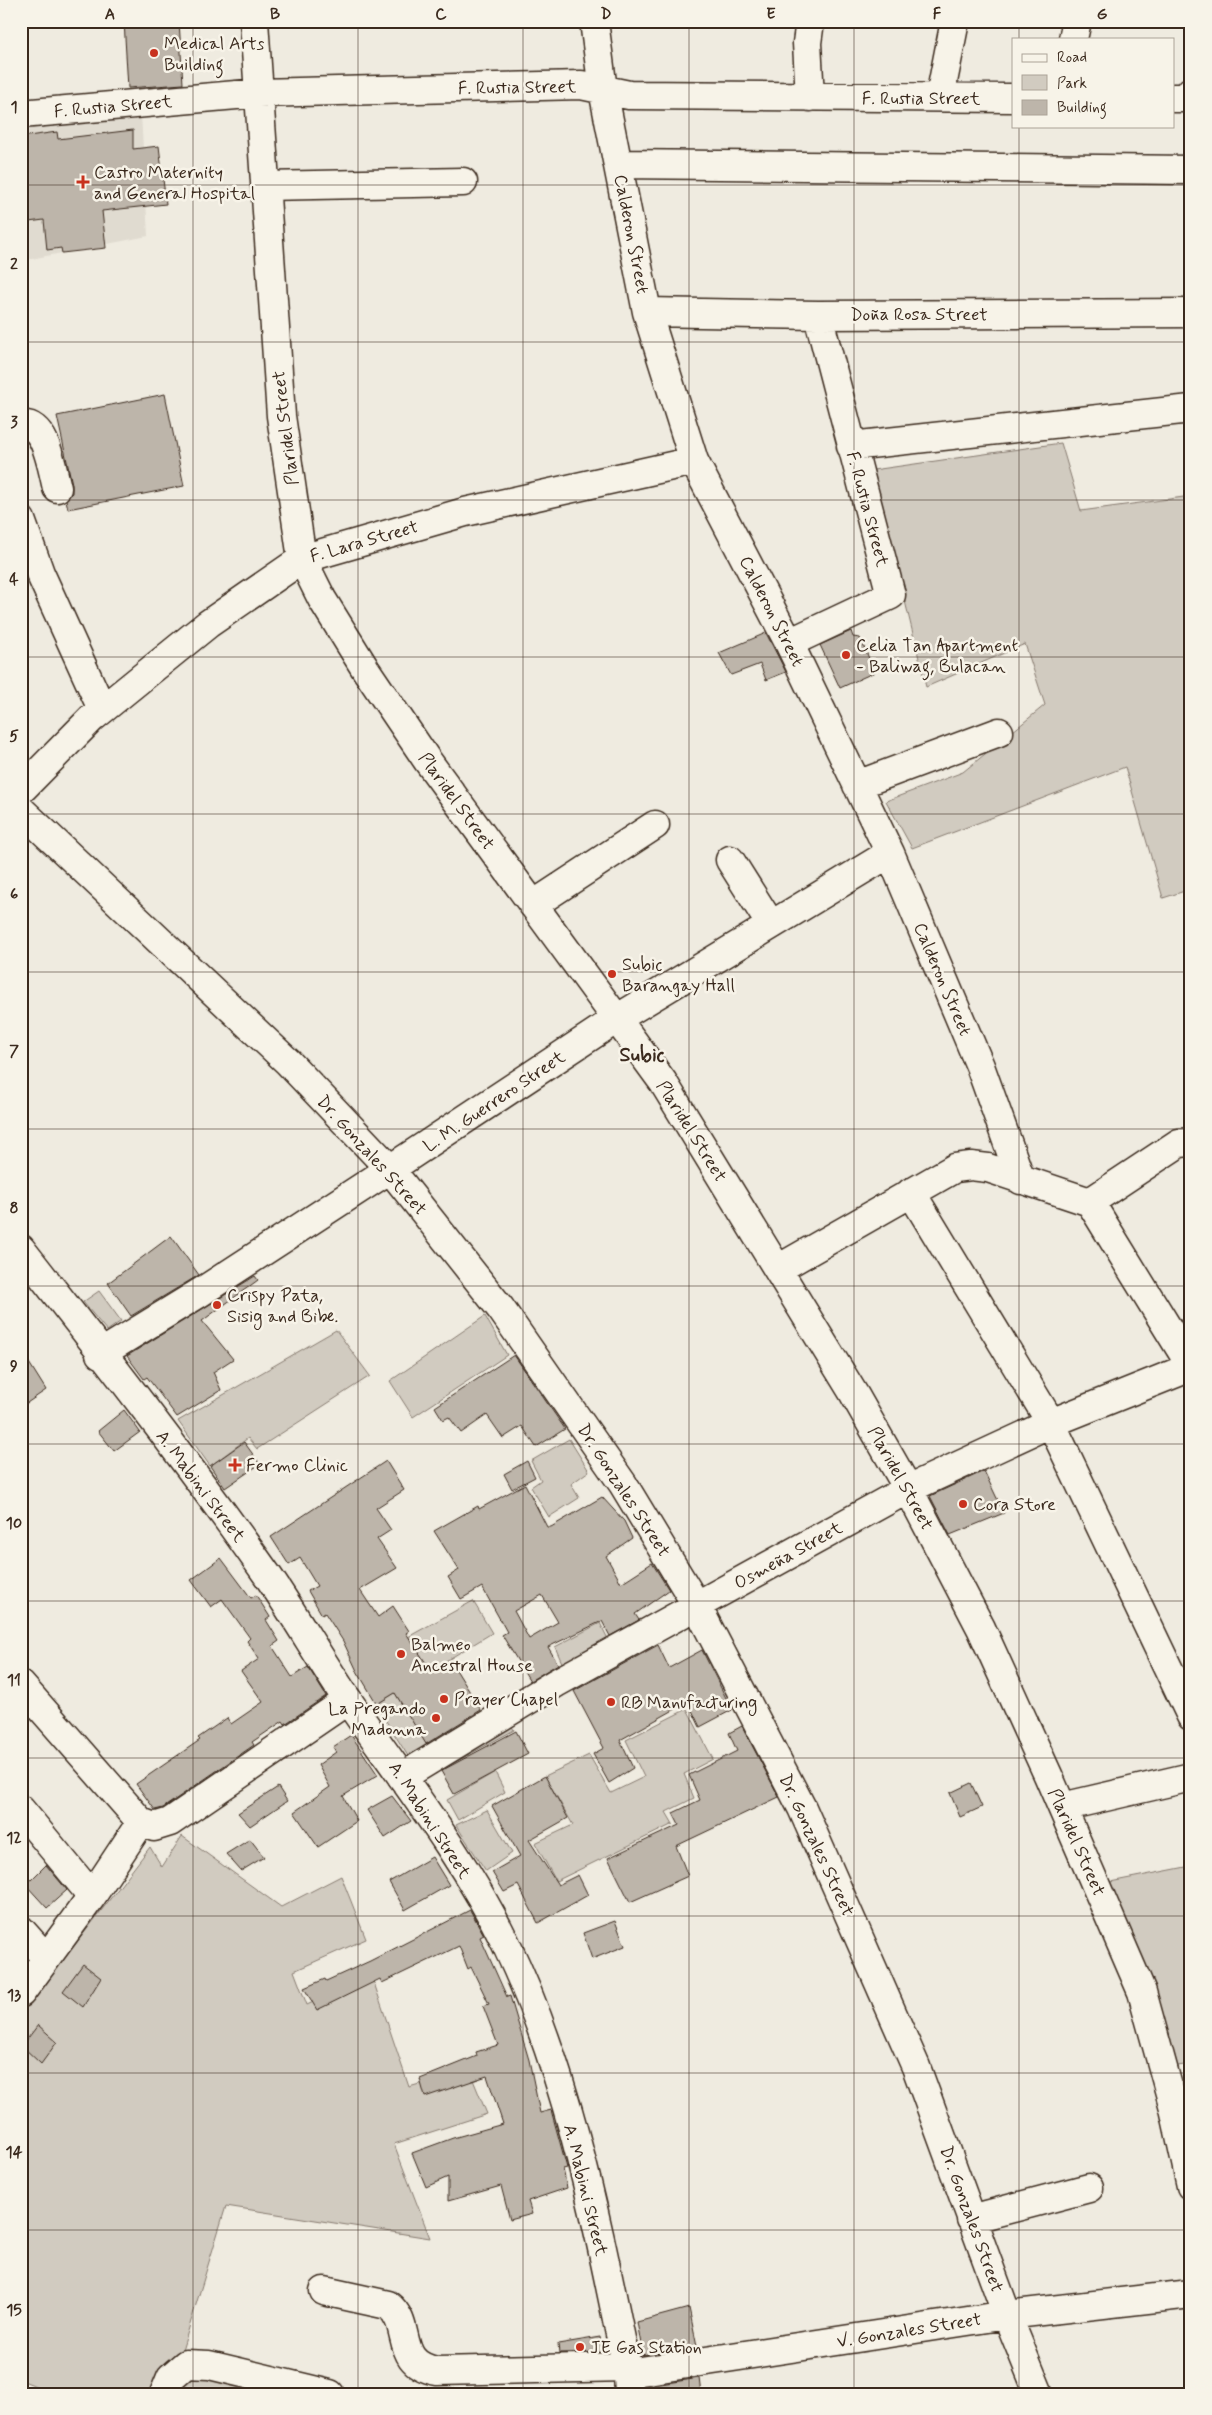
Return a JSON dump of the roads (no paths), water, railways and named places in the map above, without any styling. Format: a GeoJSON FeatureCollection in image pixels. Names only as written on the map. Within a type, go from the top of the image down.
{"type":"FeatureCollection","features":[{"type":"Feature","properties":{"kind":"street","name":"Plaridel Street"},"geometry":{"type":"LineString","coordinates":[[254,21],[281,416],[302,559],[322,599],[366,670],[427,760],[532,905],[618,1018],[663,1082],[854,1394],[908,1489],[981,1628],[1062,1807],[1142,1992],[1182,2107],[1191,2186]]}},
{"type":"Feature","properties":{"kind":"street","name":"Calderon Street"},"geometry":{"type":"LineString","coordinates":[[594,21],[602,90],[647,312],[694,461],[789,643],[890,852],[980,1066],[1020,1180]]}},
{"type":"Feature","properties":{"kind":"street"},"geometry":{"type":"LineString","coordinates":[[810,21],[807,43],[810,97]]}},
{"type":"Feature","properties":{"kind":"street"},"geometry":{"type":"LineString","coordinates":[[940,97],[955,21]]}},
{"type":"Feature","properties":{"kind":"street"},"geometry":{"type":"LineString","coordinates":[[1073,38],[1077,21]]}},
{"type":"Feature","properties":{"kind":"street","name":"F. Rustia Street"},"geometry":{"type":"LineString","coordinates":[[21,114],[259,94],[581,85],[629,95],[1012,98]]}},
{"type":"Feature","properties":{"kind":"street"},"geometry":{"type":"LineString","coordinates":[[618,164],[1191,170]]}},
{"type":"Feature","properties":{"kind":"street"},"geometry":{"type":"LineString","coordinates":[[265,186],[463,182]]}},
{"type":"Feature","properties":{"kind":"street","name":"Doña Rosa Street"},"geometry":{"type":"LineString","coordinates":[[647,312],[818,315],[1191,313]]}},
{"type":"Feature","properties":{"kind":"street","name":"F. Rustia Street"},"geometry":{"type":"LineString","coordinates":[[789,643],[890,596],[818,315]]}},
{"type":"Feature","properties":{"kind":"street"},"geometry":{"type":"LineString","coordinates":[[851,446],[1191,409]]}},
{"type":"Feature","properties":{"kind":"street"},"geometry":{"type":"LineString","coordinates":[[21,425],[28,424],[36,428],[42,436],[57,488]]}},
{"type":"Feature","properties":{"kind":"street","name":"F. Lara Street"},"geometry":{"type":"LineString","coordinates":[[21,790],[102,709],[208,624],[302,559],[465,512],[694,461]]}},
{"type":"Feature","properties":{"kind":"street"},"geometry":{"type":"LineString","coordinates":[[21,520],[40,573],[102,709]]}},
{"type":"Feature","properties":{"kind":"street"},"geometry":{"type":"LineString","coordinates":[[857,785],[999,732]]}},
{"type":"Feature","properties":{"kind":"street","name":"Dr. Gonzales Street"},"geometry":{"type":"LineString","coordinates":[[21,810],[288,1062],[390,1169],[501,1309],[623,1484],[697,1606],[802,1808],[916,2067],[1007,2315],[1039,2394]]}},
{"type":"Feature","properties":{"kind":"street"},"geometry":{"type":"LineString","coordinates":[[532,905],[655,825]]}},
{"type":"Feature","properties":{"kind":"street","name":"L. M. Guerrero Street"},"geometry":{"type":"LineString","coordinates":[[100,1354],[201,1292],[618,1018],[890,852]]}},
{"type":"Feature","properties":{"kind":"street"},"geometry":{"type":"LineString","coordinates":[[730,860],[771,925]]}},
{"type":"Feature","properties":{"kind":"street"},"geometry":{"type":"LineString","coordinates":[[1090,1202],[1179,1143],[1191,1142]]}},
{"type":"Feature","properties":{"kind":"street"},"geometry":{"type":"LineString","coordinates":[[778,1269],[956,1168],[971,1166],[988,1168],[1090,1202],[1191,1366]]}},
{"type":"Feature","properties":{"kind":"street"},"geometry":{"type":"LineString","coordinates":[[911,1192],[1051,1423],[1191,1716]]}},
{"type":"Feature","properties":{"kind":"street","name":"A. Mabini Street"},"geometry":{"type":"LineString","coordinates":[[21,1249],[144,1410],[269,1579],[465,1873],[499,1932],[535,2014],[588,2187],[628,2378]]}},
{"type":"Feature","properties":{"kind":"street","name":"Osmeña Street"},"geometry":{"type":"LineString","coordinates":[[402,1777],[556,1683],[908,1489],[1051,1423],[1191,1366]]}},
{"type":"Feature","properties":{"kind":"street"},"geometry":{"type":"LineString","coordinates":[[21,1684],[141,1822],[154,1827],[170,1822],[348,1700]]}},
{"type":"Feature","properties":{"kind":"street"},"geometry":{"type":"LineString","coordinates":[[1062,1807],[1191,1777]]}},
{"type":"Feature","properties":{"kind":"street"},"geometry":{"type":"LineString","coordinates":[[21,1810],[92,1896]]}},
{"type":"Feature","properties":{"kind":"street"},"geometry":{"type":"LineString","coordinates":[[21,1993],[92,1896],[141,1822]]}},
{"type":"Feature","properties":{"kind":"street"},"geometry":{"type":"LineString","coordinates":[[21,1930],[46,1958]]}},
{"type":"Feature","properties":{"kind":"street"},"geometry":{"type":"LineString","coordinates":[[971,2219],[1090,2188]]}},
{"type":"Feature","properties":{"kind":"street","name":"V. Gonzales Street"},"geometry":{"type":"LineString","coordinates":[[324,2291],[388,2305],[394,2310],[410,2356],[422,2368],[437,2371],[628,2378],[1007,2315],[1191,2294]]}},
{"type":"Feature","properties":{"kind":"street"},"geometry":{"type":"LineString","coordinates":[[164,2394],[171,2377],[186,2364],[209,2364],[330,2394]]}},
{"type":"Feature","properties":{"kind":"place","name":"Medical Arts Building"},"geometry":{"type":"Point","coordinates":[154,53]}},
{"type":"Feature","properties":{"kind":"place","name":"Castro Maternity and General Hospital"},"geometry":{"type":"Point","coordinates":[83,182]}},
{"type":"Feature","properties":{"kind":"place","name":"Celia Tan Apartment - Baliwag, Bulacan"},"geometry":{"type":"Point","coordinates":[846,655]}},
{"type":"Feature","properties":{"kind":"place","name":"Subic Barangay Hall"},"geometry":{"type":"Point","coordinates":[612,974]}},
{"type":"Feature","properties":{"kind":"place","name":"Crispy Pata, Sisig and Bibe."},"geometry":{"type":"Point","coordinates":[217,1305]}},
{"type":"Feature","properties":{"kind":"place","name":"Fermo Clinic"},"geometry":{"type":"Point","coordinates":[235,1465]}},
{"type":"Feature","properties":{"kind":"place","name":"Cora Store"},"geometry":{"type":"Point","coordinates":[963,1504]}},
{"type":"Feature","properties":{"kind":"place","name":"Balmeo Ancestral House"},"geometry":{"type":"Point","coordinates":[401,1654]}},
{"type":"Feature","properties":{"kind":"place","name":"Prayer Chapel"},"geometry":{"type":"Point","coordinates":[444,1699]}},
{"type":"Feature","properties":{"kind":"place","name":"RB Manufacturing"},"geometry":{"type":"Point","coordinates":[611,1702]}},
{"type":"Feature","properties":{"kind":"place","name":"La Pregando Madonna"},"geometry":{"type":"Point","coordinates":[436,1718]}},
{"type":"Feature","properties":{"kind":"place","name":"JE Gas Station"},"geometry":{"type":"Point","coordinates":[580,2347]}},
{"type":"Feature","properties":{"kind":"district","name":"Subic"},"geometry":{"type":"Point","coordinates":[642,1054]}}]}
